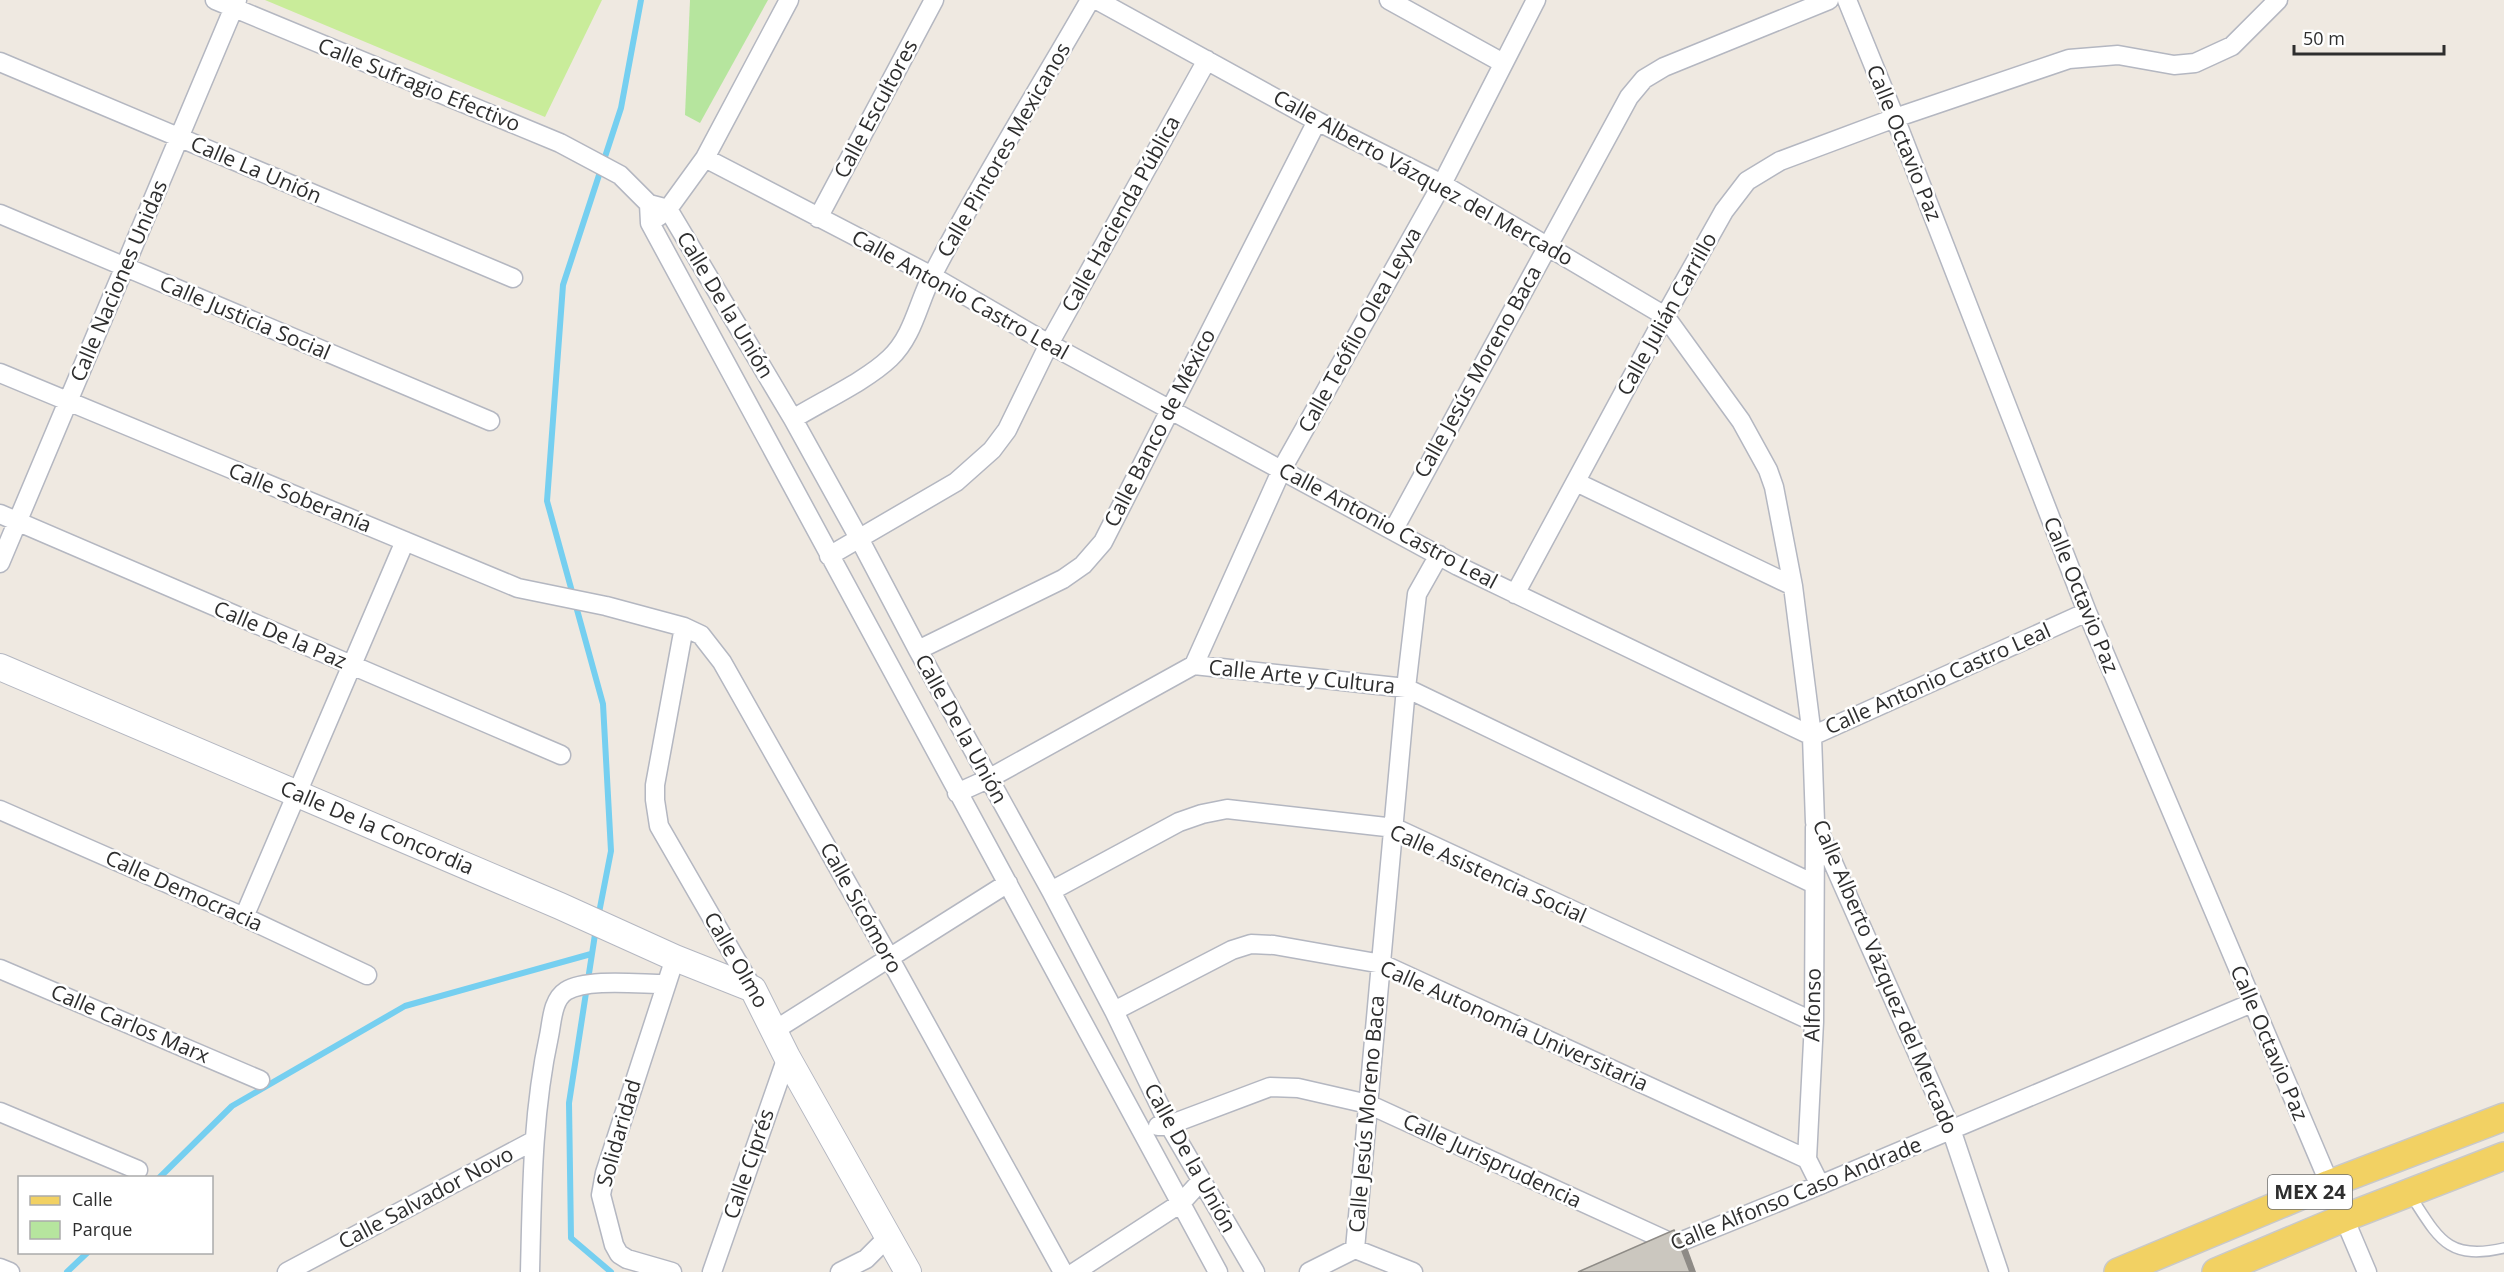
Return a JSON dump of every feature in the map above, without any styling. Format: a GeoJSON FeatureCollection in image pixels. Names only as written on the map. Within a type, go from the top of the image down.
{"type":"FeatureCollection","features":[{"type":"Feature","properties":{"kind":"main road","name":"MEX 24"},"geometry":{"type":"LineString","coordinates":[[2118,1272],[2165,1263],[2329,1184],[2504,1117]]}},
{"type":"Feature","properties":{"kind":"main road","name":"MEX 24"},"geometry":{"type":"LineString","coordinates":[[2216,1272],[2344,1218],[2503,1160]]}},
{"type":"Feature","properties":{"kind":"street","name":"Calle Sufragio Efectivo"},"geometry":{"type":"LineString","coordinates":[[215,0],[236,4],[560,143],[620,175],[649,204]]}},
{"type":"Feature","properties":{"kind":"street"},"geometry":{"type":"LineString","coordinates":[[650,223],[668,209],[705,158],[789,0]]}},
{"type":"Feature","properties":{"kind":"street","name":"Calle Escultores"},"geometry":{"type":"LineString","coordinates":[[818,218],[934,0]]}},
{"type":"Feature","properties":{"kind":"street","name":"Calle Pintores Mexicanos"},"geometry":{"type":"LineString","coordinates":[[793,419],[874,371],[890,358],[911,329],[932,276],[1090,0]]}},
{"type":"Feature","properties":{"kind":"street","name":"Calle Alberto Vázquez del Mercado"},"geometry":{"type":"LineString","coordinates":[[1097,0],[1317,120],[1442,184],[1665,316],[1741,421],[1768,470],[1778,503],[1793,586],[1812,736],[1815,822],[1951,1129],[1999,1272]]}},
{"type":"Feature","properties":{"kind":"street"},"geometry":{"type":"LineString","coordinates":[[1389,0],[1503,63]]}},
{"type":"Feature","properties":{"kind":"street","name":"Calle Teófilo Olea Leyva"},"geometry":{"type":"LineString","coordinates":[[1194,665],[1282,469],[1442,184],[1536,0]]}},
{"type":"Feature","properties":{"kind":"street","name":"Calle Jesús Moreno Baca"},"geometry":{"type":"LineString","coordinates":[[1394,529],[1629,97],[1644,79],[1664,67],[1829,0]]}},
{"type":"Feature","properties":{"kind":"street","name":"Calle Octavio Paz"},"geometry":{"type":"LineString","coordinates":[[1847,0],[2087,612],[2367,1272]]}},
{"type":"Feature","properties":{"kind":"street","name":"Calle Julián Carrillo"},"geometry":{"type":"LineString","coordinates":[[1515,594],[1665,316],[1724,211],[1747,181],[1780,161],[1895,118],[2069,59],[2118,55],[2174,65],[2194,63],[2232,46],[2278,0]]}},
{"type":"Feature","properties":{"kind":"street","name":"Calle Naciones Unidas"},"geometry":{"type":"LineString","coordinates":[[0,563],[236,4]]}},
{"type":"Feature","properties":{"kind":"street","name":"Calle Hacienda Pública"},"geometry":{"type":"LineString","coordinates":[[829,556],[956,482],[992,450],[1007,430],[1049,344],[1207,60]]}},
{"type":"Feature","properties":{"kind":"street","name":"Calle La Unión"},"geometry":{"type":"LineString","coordinates":[[0,62],[513,278]]}},
{"type":"Feature","properties":{"kind":"street","name":"Calle Banco de México"},"geometry":{"type":"LineString","coordinates":[[918,650],[1063,579],[1083,565],[1103,542],[1317,120]]}},
{"type":"Feature","properties":{"kind":"street","name":"Calle Antonio Castro Leal"},"geometry":{"type":"LineString","coordinates":[[705,158],[932,276],[1049,344],[1439,555],[1515,594],[1812,736],[2087,612]]}},
{"type":"Feature","properties":{"kind":"street","name":"Calle De la Unión"},"geometry":{"type":"LineString","coordinates":[[1218,1272],[650,223],[649,204],[668,209],[793,419],[1051,891],[1114,1011],[1169,1125],[1255,1272]]}},
{"type":"Feature","properties":{"kind":"street","name":"Calle Justicia Social"},"geometry":{"type":"LineString","coordinates":[[0,214],[490,421]]}},
{"type":"Feature","properties":{"kind":"street","name":"Calle Soberanía"},"geometry":{"type":"LineString","coordinates":[[0,373],[518,588],[606,606]]}},
{"type":"Feature","properties":{"kind":"street"},"geometry":{"type":"LineString","coordinates":[[1576,482],[1793,586]]}},
{"type":"Feature","properties":{"kind":"street","name":"Calle De la Paz"},"geometry":{"type":"LineString","coordinates":[[0,514],[561,755]]}},
{"type":"Feature","properties":{"kind":"street"},"geometry":{"type":"LineString","coordinates":[[244,917],[405,541]]}},
{"type":"Feature","properties":{"kind":"street","name":"Calle Jesús Moreno Baca"},"geometry":{"type":"LineString","coordinates":[[1355,1249],[1406,688],[1417,594],[1439,555]]}},
{"type":"Feature","properties":{"kind":"street","name":"Calle Sicómoro"},"geometry":{"type":"LineString","coordinates":[[606,606],[684,627],[701,635],[722,662],[1063,1272]]}},
{"type":"Feature","properties":{"kind":"street","name":"Calle Olmo"},"geometry":{"type":"LineString","coordinates":[[684,627],[655,785],[659,826],[753,989],[787,1057],[908,1272]]}},
{"type":"Feature","properties":{"kind":"street","name":"Calle Arte y Cultura"},"geometry":{"type":"LineString","coordinates":[[957,793],[988,779],[1194,665],[1406,688],[1814,884]]}},
{"type":"Feature","properties":{"kind":"street","name":"Calle De la Concordia"},"geometry":{"type":"LineString","coordinates":[[0,667],[560,906],[675,958],[753,989]]}},
{"type":"Feature","properties":{"kind":"street","name":"Calle Asistencia Social"},"geometry":{"type":"LineString","coordinates":[[1051,891],[1179,822],[1227,809],[1395,828],[1814,1022]]}},
{"type":"Feature","properties":{"kind":"street","name":"Calle Democracia"},"geometry":{"type":"LineString","coordinates":[[0,810],[244,917],[367,975]]}},
{"type":"Feature","properties":{"kind":"street","name":"Alfonso"},"geometry":{"type":"LineString","coordinates":[[1815,822],[1814,1022],[1807,1159],[1820,1185]]}},
{"type":"Feature","properties":{"kind":"street"},"geometry":{"type":"LineString","coordinates":[[775,1030],[1008,884]]}},
{"type":"Feature","properties":{"kind":"street","name":"Calle Autonomía Universitaria"},"geometry":{"type":"LineString","coordinates":[[1114,1011],[1232,950],[1251,944],[1274,945],[1382,964],[1807,1159]]}},
{"type":"Feature","properties":{"kind":"street","name":"Solidaridad"},"geometry":{"type":"LineString","coordinates":[[672,1272],[627,1259],[619,1254],[614,1245],[601,1195],[605,1173],[675,958]]}},
{"type":"Feature","properties":{"kind":"street","name":"Calle Carlos Marx"},"geometry":{"type":"LineString","coordinates":[[0,969],[260,1080]]}},
{"type":"Feature","properties":{"kind":"street"},"geometry":{"type":"LineString","coordinates":[[530,1272],[533,1141],[542,1067],[558,998],[568,990],[587,984],[665,984]]}},
{"type":"Feature","properties":{"kind":"street","name":"Calle Alfonso Caso Andrade"},"geometry":{"type":"LineString","coordinates":[[1645,1256],[2252,1003]]}},
{"type":"Feature","properties":{"kind":"street","name":"Calle Ciprés"},"geometry":{"type":"LineString","coordinates":[[712,1272],[787,1057]]}},
{"type":"Feature","properties":{"kind":"street","name":"Calle Jurisprudencia"},"geometry":{"type":"LineString","coordinates":[[1140,1127],[1169,1125],[1264,1089],[1282,1086],[1368,1104],[1674,1245]]}},
{"type":"Feature","properties":{"kind":"street"},"geometry":{"type":"LineString","coordinates":[[0,1112],[138,1170]]}},
{"type":"Feature","properties":{"kind":"street","name":"Calle Salvador Novo"},"geometry":{"type":"LineString","coordinates":[[287,1272],[533,1141]]}},
{"type":"Feature","properties":{"kind":"street"},"geometry":{"type":"LineString","coordinates":[[1075,1272],[1181,1203],[1201,1181]]}},
{"type":"Feature","properties":{"kind":"street"},"geometry":{"type":"LineString","coordinates":[[840,1272],[866,1259],[888,1237]]}},
{"type":"Feature","properties":{"kind":"street"},"geometry":{"type":"LineString","coordinates":[[1309,1272],[1355,1249],[1413,1272]]}},
{"type":"Feature","properties":{"kind":"street"},"geometry":{"type":"LineString","coordinates":[[0,1268],[10,1272]]}},
{"type":"Feature","properties":{"kind":"lane"},"geometry":{"type":"LineString","coordinates":[[2409,1194],[2430,1225],[2453,1248],[2465,1252],[2482,1253],[2504,1248]]}},
{"type":"Feature","properties":{"kind":"green space"},"geometry":{"type":"Polygon","coordinates":[[[265,0],[602,0],[545,117],[265,0]]]}},
{"type":"Feature","properties":{"kind":"green space"},"geometry":{"type":"Polygon","coordinates":[[[690,0],[768,0],[700,123],[685,115],[690,0]]]}},
{"type":"Feature","properties":{"kind":"building"},"geometry":{"type":"Polygon","coordinates":[[[1674,1230],[1690,1272],[1578,1272],[1674,1230]]]}},
{"type":"Feature","properties":{"kind":"waterway"},"geometry":{"type":"LineString","coordinates":[[598,918],[611,851],[603,704],[547,501],[563,285],[621,108],[641,0]]}},
{"type":"Feature","properties":{"kind":"waterway"},"geometry":{"type":"LineString","coordinates":[[596,928],[569,1103],[571,1238],[611,1272]]}},
{"type":"Feature","properties":{"kind":"waterway"},"geometry":{"type":"LineString","coordinates":[[161,1176],[232,1106],[405,1006],[591,954]]}},
{"type":"Feature","properties":{"kind":"waterway"},"geometry":{"type":"LineString","coordinates":[[67,1272],[86,1254]]}}]}
